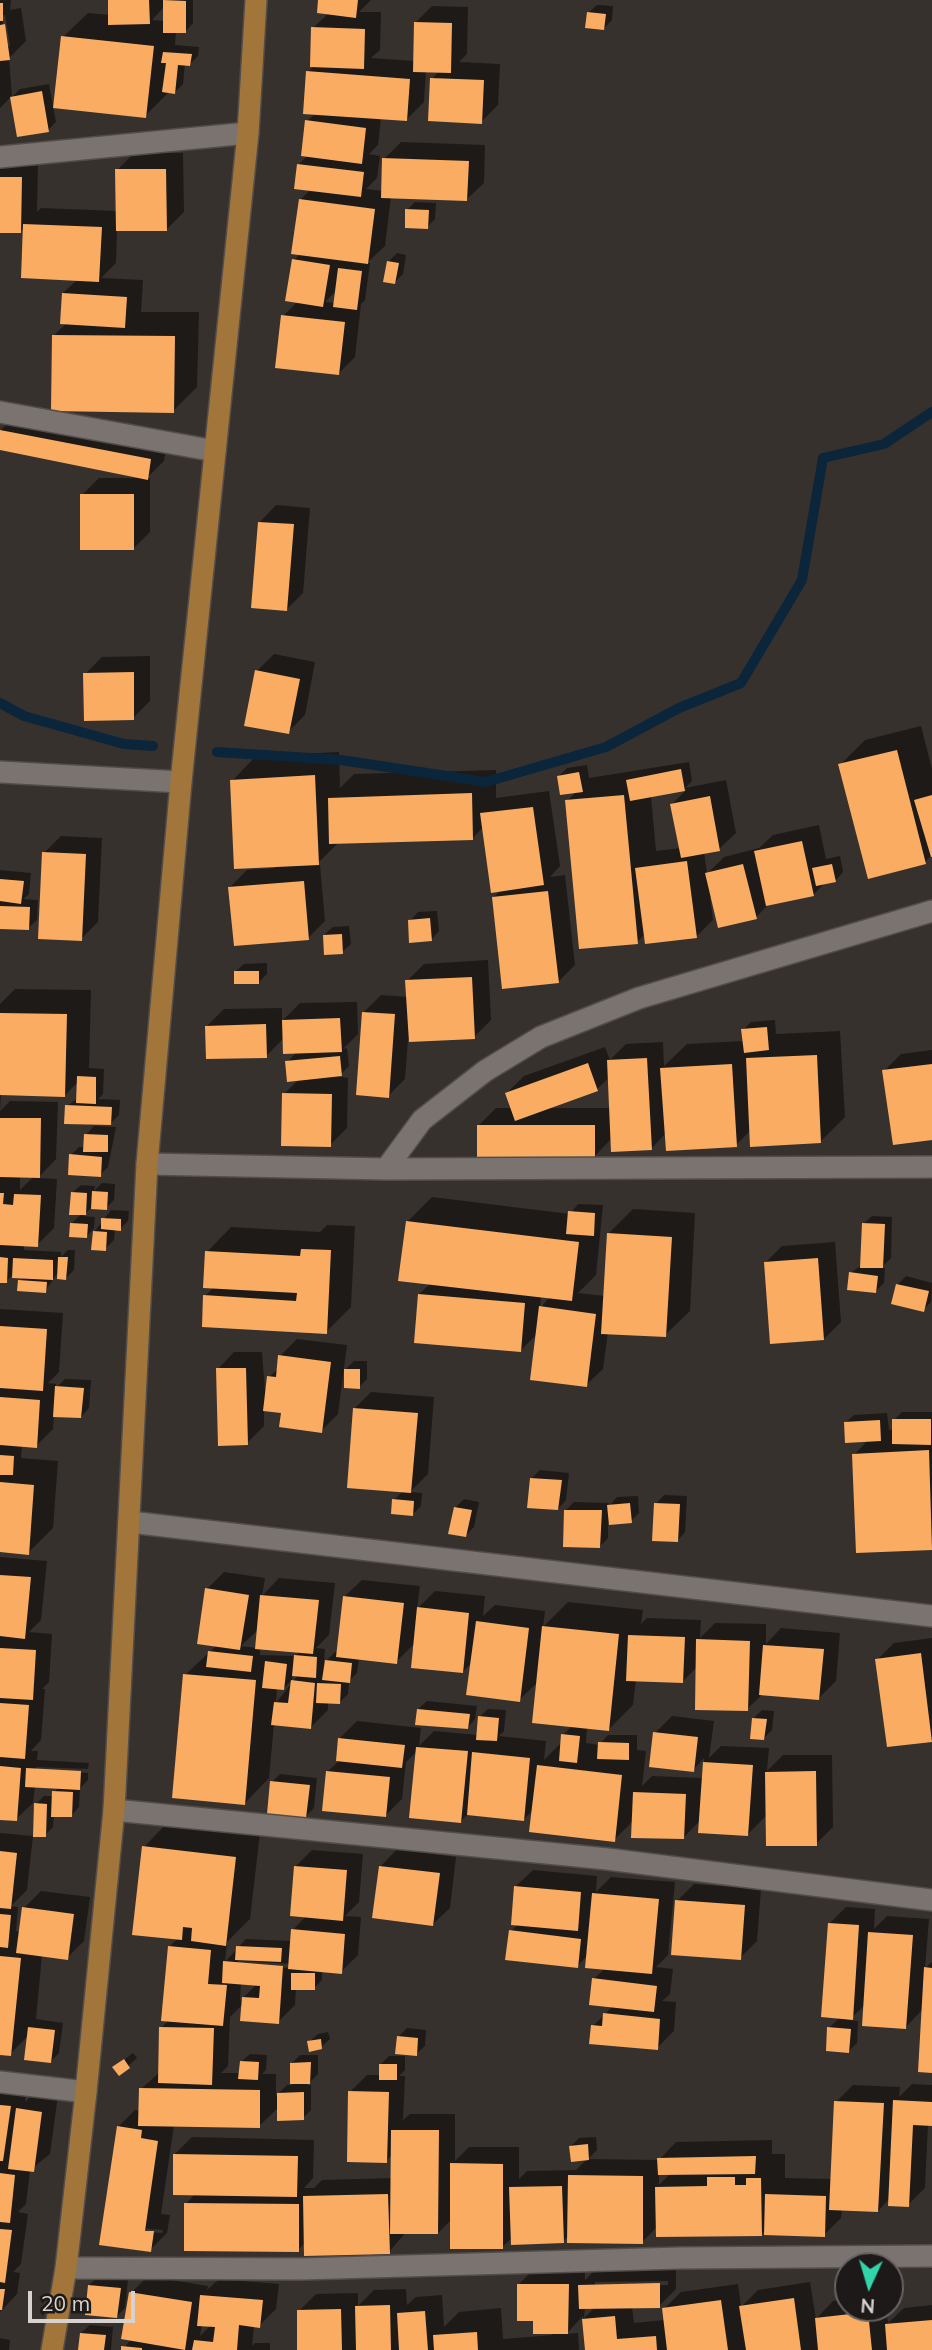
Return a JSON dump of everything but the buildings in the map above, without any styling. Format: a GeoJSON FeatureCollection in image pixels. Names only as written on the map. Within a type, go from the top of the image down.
{"type":"FeatureCollection","features":[{"type":"Feature","properties":{"kind":"main road"},"geometry":{"type":"LineString","coordinates":[[52,2350],[66,2268],[114,1810],[147,1164],[181,782],[248,132],[256,0]]}},
{"type":"Feature","properties":{"kind":"street"},"geometry":{"type":"LineString","coordinates":[[0,157],[248,132]]}},
{"type":"Feature","properties":{"kind":"street"},"geometry":{"type":"LineString","coordinates":[[0,412],[215,451]]}},
{"type":"Feature","properties":{"kind":"street"},"geometry":{"type":"LineString","coordinates":[[0,772],[181,782]]}},
{"type":"Feature","properties":{"kind":"street"},"geometry":{"type":"LineString","coordinates":[[386,1169],[422,1119],[485,1071],[541,1037],[639,998],[932,911]]}},
{"type":"Feature","properties":{"kind":"street"},"geometry":{"type":"LineString","coordinates":[[147,1164],[386,1169],[932,1167]]}},
{"type":"Feature","properties":{"kind":"street"},"geometry":{"type":"LineString","coordinates":[[130,1522],[932,1616]]}},
{"type":"Feature","properties":{"kind":"street"},"geometry":{"type":"LineString","coordinates":[[114,1810],[607,1859],[932,1900]]}},
{"type":"Feature","properties":{"kind":"street"},"geometry":{"type":"LineString","coordinates":[[0,2082],[86,2092]]}},
{"type":"Feature","properties":{"kind":"street"},"geometry":{"type":"LineString","coordinates":[[66,2268],[302,2269],[680,2258],[932,2256]]}},
{"type":"Feature","properties":{"kind":"waterway"},"geometry":{"type":"LineString","coordinates":[[217,752],[341,760],[486,782],[606,747],[679,708],[741,683],[802,580],[823,458],[884,444],[932,412]]}},
{"type":"Feature","properties":{"kind":"waterway"},"geometry":{"type":"LineString","coordinates":[[0,703],[24,716],[124,744],[153,746]]}}]}
